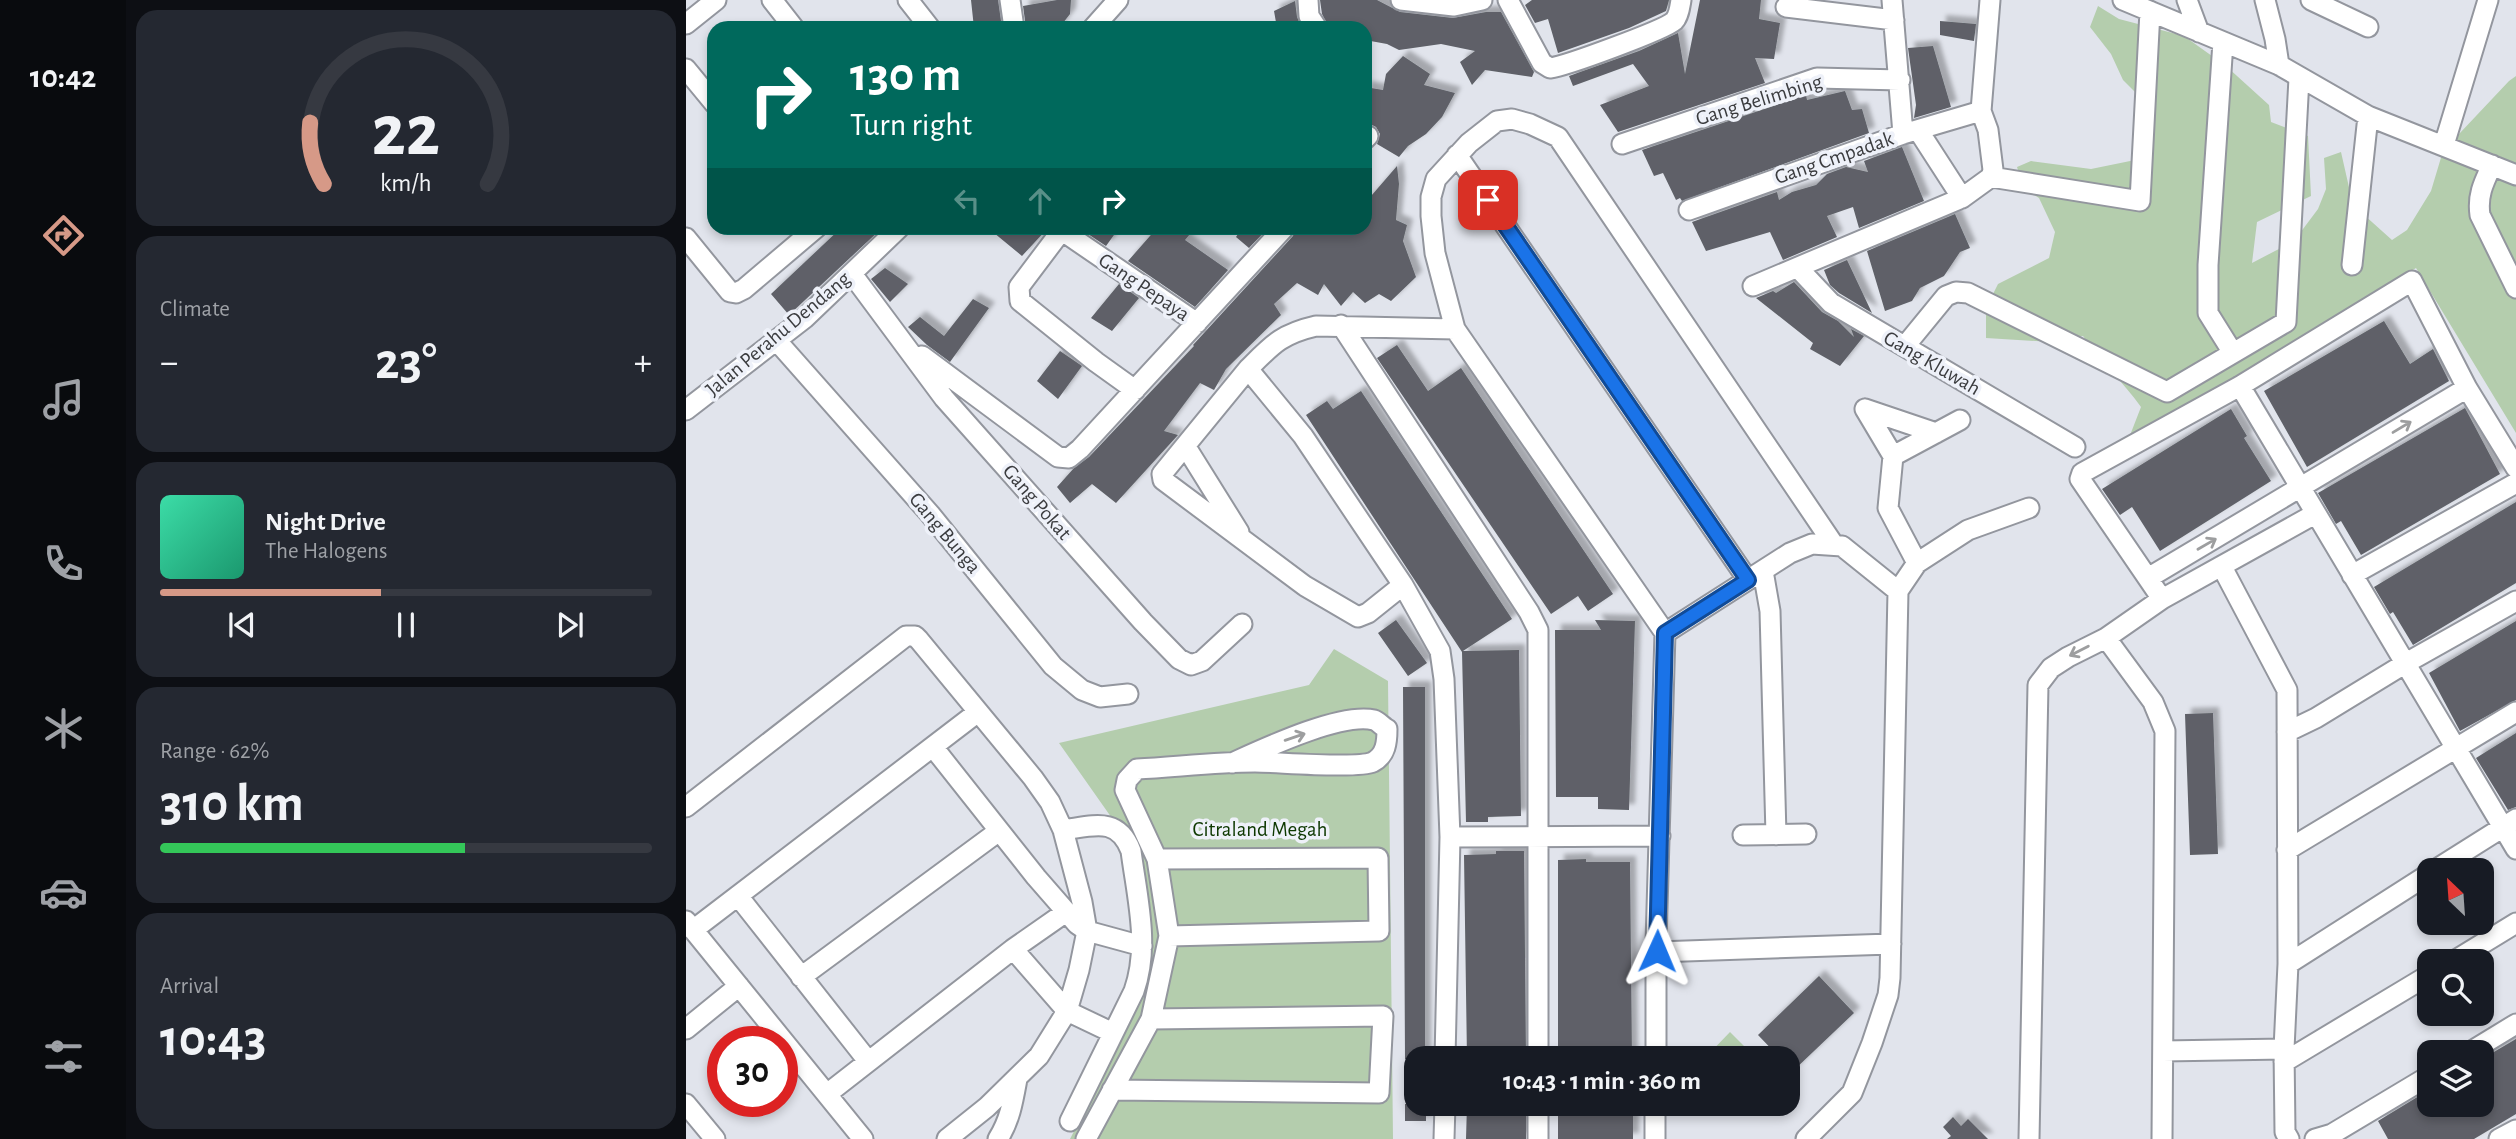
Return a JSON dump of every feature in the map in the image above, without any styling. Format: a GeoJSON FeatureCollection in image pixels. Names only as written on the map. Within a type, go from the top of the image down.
{"type":"FeatureCollection","features":[{"type":"Feature","properties":{"kind":"street"},"geometry":{"type":"LineString","coordinates":[[686,24],[716,0]]}},
{"type":"Feature","properties":{"kind":"street"},"geometry":{"type":"LineString","coordinates":[[772,0],[788,21]]}},
{"type":"Feature","properties":{"kind":"street"},"geometry":{"type":"LineString","coordinates":[[908,0],[924,21]]}},
{"type":"Feature","properties":{"kind":"street"},"geometry":{"type":"LineString","coordinates":[[1010,0],[1013,21]]}},
{"type":"Feature","properties":{"kind":"street"},"geometry":{"type":"LineString","coordinates":[[1096,0],[1096,21]]}},
{"type":"Feature","properties":{"kind":"street"},"geometry":{"type":"LineString","coordinates":[[1100,21],[1118,0]]}},
{"type":"Feature","properties":{"kind":"street"},"geometry":{"type":"LineString","coordinates":[[1308,0],[1309,16],[1312,21]]}},
{"type":"Feature","properties":{"kind":"street"},"geometry":{"type":"LineString","coordinates":[[1401,0],[1454,6],[1483,0],[1512,1],[1542,63],[1550,68],[1671,23],[1677,15],[1681,0]]}},
{"type":"Feature","properties":{"kind":"street"},"geometry":{"type":"LineString","coordinates":[[1753,286],[1962,198],[1991,177],[1993,170],[1988,130],[1981,111],[1990,0]]}},
{"type":"Feature","properties":{"kind":"street"},"geometry":{"type":"LineString","coordinates":[[2123,0],[2279,65],[2368,116],[2516,174]]}},
{"type":"Feature","properties":{"kind":"street"},"geometry":{"type":"LineString","coordinates":[[2186,0],[2199,32]]}},
{"type":"Feature","properties":{"kind":"street"},"geometry":{"type":"LineString","coordinates":[[2265,0],[2279,65]]}},
{"type":"Feature","properties":{"kind":"street"},"geometry":{"type":"LineString","coordinates":[[2311,0],[2368,27]]}},
{"type":"Feature","properties":{"kind":"street"},"geometry":{"type":"LineString","coordinates":[[2444,145],[2488,0]]}},
{"type":"Feature","properties":{"kind":"street"},"geometry":{"type":"LineString","coordinates":[[1786,7],[1893,10],[1900,80],[1910,132],[1962,198]]}},
{"type":"Feature","properties":{"kind":"street"},"geometry":{"type":"LineString","coordinates":[[1991,177],[2140,201],[2150,11]]}},
{"type":"Feature","properties":{"kind":"street"},"geometry":{"type":"LineString","coordinates":[[2223,42],[2208,265],[2208,313],[2233,353]]}},
{"type":"Feature","properties":{"kind":"street"},"geometry":{"type":"LineString","coordinates":[[686,69],[707,94]]}},
{"type":"Feature","properties":{"kind":"street","name":"Gang Belimbing"},"geometry":{"type":"LineString","coordinates":[[1622,144],[1817,78],[1900,80]]}},
{"type":"Feature","properties":{"kind":"street"},"geometry":{"type":"LineString","coordinates":[[1905,346],[1939,303],[1956,292],[1968,293],[2167,392],[2286,322],[2299,78]]}},
{"type":"Feature","properties":{"kind":"street","name":"Gang Cmpadak"},"geometry":{"type":"LineString","coordinates":[[1689,210],[1910,132],[1981,111]]}},
{"type":"Feature","properties":{"kind":"street"},"geometry":{"type":"LineString","coordinates":[[2352,265],[2368,116]]}},
{"type":"Feature","properties":{"kind":"street"},"geometry":{"type":"LineString","coordinates":[[1656,1046],[1665,633],[1455,329],[1435,253],[1431,197],[1436,180],[1483,130],[1497,121],[1512,119],[1558,137],[1834,545]]}},
{"type":"Feature","properties":{"kind":"street"},"geometry":{"type":"LineString","coordinates":[[1457,155],[1756,575],[1770,611],[1776,835]]}},
{"type":"Feature","properties":{"kind":"street"},"geometry":{"type":"LineString","coordinates":[[2492,165],[2480,192],[2480,215],[2516,288]]}},
{"type":"Feature","properties":{"kind":"street"},"geometry":{"type":"LineString","coordinates":[[686,238],[730,292],[736,293],[808,235]]}},
{"type":"Feature","properties":{"kind":"street","name":"Jalan Perahu Dendang"},"geometry":{"type":"LineString","coordinates":[[686,410],[805,318],[892,235]]}},
{"type":"Feature","properties":{"kind":"street"},"geometry":{"type":"LineString","coordinates":[[1056,235],[1019,287],[1020,301],[1135,390]]}},
{"type":"Feature","properties":{"kind":"street","name":"Gang Pepaya"},"geometry":{"type":"LineString","coordinates":[[1069,235],[1196,323]]}},
{"type":"Feature","properties":{"kind":"street"},"geometry":{"type":"LineString","coordinates":[[951,391],[1058,457],[1066,459],[1075,455],[1278,235]]}},
{"type":"Feature","properties":{"kind":"street","name":"Gang Kluwah"},"geometry":{"type":"LineString","coordinates":[[1798,268],[1831,303],[2075,447]]}},
{"type":"Feature","properties":{"kind":"street","name":"Gang Pokat"},"geometry":{"type":"LineString","coordinates":[[852,274],[904,343],[951,391],[1143,622],[1180,659],[1191,666],[1202,661],[1242,624]]}},
{"type":"Feature","properties":{"kind":"street"},"geometry":{"type":"LineString","coordinates":[[2162,599],[2080,479],[2083,471],[2240,386],[2412,281],[2467,388],[2516,468]]}},
{"type":"Feature","properties":{"kind":"street"},"geometry":{"type":"LineString","coordinates":[[1403,585],[1368,613],[1358,617],[1305,586],[1162,478],[1162,474],[1248,369],[1276,341],[1297,330],[1341,325],[1455,329]]}},
{"type":"Feature","properties":{"kind":"street"},"geometry":{"type":"LineString","coordinates":[[1341,325],[1530,612],[1538,630],[1538,1046]]}},
{"type":"Feature","properties":{"kind":"street","name":"Gang Bunga"},"geometry":{"type":"LineString","coordinates":[[776,340],[930,514],[1053,666],[1082,690],[1100,698],[1128,694]]}},
{"type":"Feature","properties":{"kind":"street"},"geometry":{"type":"LineString","coordinates":[[1248,369],[1303,436],[1403,585],[1440,651],[1444,679],[1450,837],[1445,1046]]}},
{"type":"Feature","properties":{"kind":"street"},"geometry":{"type":"LineString","coordinates":[[2240,386],[2456,747],[2509,823],[2516,849]]}},
{"type":"Feature","properties":{"kind":"street"},"geometry":{"type":"LineString","coordinates":[[2148,579],[2467,388]]}},
{"type":"Feature","properties":{"kind":"street"},"geometry":{"type":"LineString","coordinates":[[1917,563],[1888,509],[1893,456],[1865,409],[1936,433]]}},
{"type":"Feature","properties":{"kind":"street"},"geometry":{"type":"LineString","coordinates":[[1893,456],[1960,420]]}},
{"type":"Feature","properties":{"kind":"street"},"geometry":{"type":"LineString","coordinates":[[1186,447],[1245,542]]}},
{"type":"Feature","properties":{"kind":"street"},"geometry":{"type":"LineString","coordinates":[[2352,575],[2516,483]]}},
{"type":"Feature","properties":{"kind":"street"},"geometry":{"type":"LineString","coordinates":[[1807,1139],[1852,1093],[1888,995],[1898,590],[1917,563],[1968,530],[2029,508]]}},
{"type":"Feature","properties":{"kind":"street"},"geometry":{"type":"LineString","coordinates":[[2029,1139],[2038,685],[2051,668],[2068,657],[2106,638],[2162,599],[2315,513]]}},
{"type":"Feature","properties":{"kind":"street"},"geometry":{"type":"LineString","coordinates":[[1665,633],[1790,553],[1812,544],[1842,546],[1898,590]]}},
{"type":"Feature","properties":{"kind":"street"},"geometry":{"type":"LineString","coordinates":[[2222,567],[2287,690],[2316,718]]}},
{"type":"Feature","properties":{"kind":"street"},"geometry":{"type":"LineString","coordinates":[[2287,732],[2316,718],[2516,601]]}},
{"type":"Feature","properties":{"kind":"street"},"geometry":{"type":"LineString","coordinates":[[686,807],[906,636],[919,639],[1045,794],[1063,830],[1087,932],[1067,1011],[1039,1056],[987,1107],[947,1139]]}},
{"type":"Feature","properties":{"kind":"street"},"geometry":{"type":"LineString","coordinates":[[2106,638],[2153,702],[2165,731],[2162,1139]]}},
{"type":"Feature","properties":{"kind":"street"},"geometry":{"type":"LineString","coordinates":[[2287,690],[2288,964],[2284,1056],[2285,1132],[2289,1139]]}},
{"type":"Feature","properties":{"kind":"street"},"geometry":{"type":"LineString","coordinates":[[863,1139],[689,926],[738,896],[978,712]]}},
{"type":"Feature","properties":{"kind":"street"},"geometry":{"type":"LineString","coordinates":[[2287,850],[2516,712]]}},
{"type":"Feature","properties":{"kind":"street"},"geometry":{"type":"LineString","coordinates":[[1086,1139],[1151,1019],[1169,936],[1157,859],[1132,809],[1125,790],[1127,780],[1137,769],[1232,763],[1373,762],[1384,752],[1387,729],[1375,720],[1350,720],[1274,744],[1232,763]]}},
{"type":"Feature","properties":{"kind":"street"},"geometry":{"type":"LineString","coordinates":[[933,747],[1066,912],[1087,932],[1142,946]]}},
{"type":"Feature","properties":{"kind":"street"},"geometry":{"type":"LineString","coordinates":[[2454,858],[2509,823]]}},
{"type":"Feature","properties":{"kind":"street"},"geometry":{"type":"LineString","coordinates":[[1063,830],[1096,825],[1120,831],[1126,838],[1131,851],[1142,946],[1134,991],[1070,1121]]}},
{"type":"Feature","properties":{"kind":"street"},"geometry":{"type":"LineString","coordinates":[[802,977],[999,831]]}},
{"type":"Feature","properties":{"kind":"street"},"geometry":{"type":"LineString","coordinates":[[1743,835],[1806,834]]}},
{"type":"Feature","properties":{"kind":"street"},"geometry":{"type":"LineString","coordinates":[[1450,837],[1660,836]]}},
{"type":"Feature","properties":{"kind":"street"},"geometry":{"type":"LineString","coordinates":[[1157,859],[1378,858],[1379,931],[1169,936]]}},
{"type":"Feature","properties":{"kind":"street"},"geometry":{"type":"LineString","coordinates":[[2288,964],[2417,882]]}},
{"type":"Feature","properties":{"kind":"street"},"geometry":{"type":"LineString","coordinates":[[738,896],[868,1061]]}},
{"type":"Feature","properties":{"kind":"street"},"geometry":{"type":"LineString","coordinates":[[827,1094],[1013,949],[1066,912]]}},
{"type":"Feature","properties":{"kind":"street"},"geometry":{"type":"LineString","coordinates":[[2474,949],[2516,923]]}},
{"type":"Feature","properties":{"kind":"street"},"geometry":{"type":"LineString","coordinates":[[1657,951],[1891,944]]}},
{"type":"Feature","properties":{"kind":"street"},"geometry":{"type":"LineString","coordinates":[[1013,949],[1067,1011],[1113,1033]]}},
{"type":"Feature","properties":{"kind":"street"},"geometry":{"type":"LineString","coordinates":[[2163,1051],[2284,1056],[2417,982]]}},
{"type":"Feature","properties":{"kind":"street"},"geometry":{"type":"LineString","coordinates":[[686,1029],[739,986]]}},
{"type":"Feature","properties":{"kind":"street"},"geometry":{"type":"LineString","coordinates":[[1112,1090],[1380,1093],[1383,1016],[1151,1019]]}},
{"type":"Feature","properties":{"kind":"street"},"geometry":{"type":"LineString","coordinates":[[2490,1040],[2516,1024]]}},
{"type":"Feature","properties":{"kind":"street"},"geometry":{"type":"LineString","coordinates":[[998,1139],[1009,1117],[1017,1079]]}},
{"type":"Feature","properties":{"kind":"street"},"geometry":{"type":"LineString","coordinates":[[2315,1139],[2332,1134],[2417,1083]]}},
{"type":"Feature","properties":{"kind":"street"},"geometry":{"type":"LineString","coordinates":[[686,1104],[715,1139]]}},
{"type":"Feature","properties":{"kind":"street"},"geometry":{"type":"LineString","coordinates":[[1444,1139],[1445,1116]]}},
{"type":"Feature","properties":{"kind":"street"},"geometry":{"type":"LineString","coordinates":[[1538,1116],[1538,1139]]}},
{"type":"Feature","properties":{"kind":"street"},"geometry":{"type":"LineString","coordinates":[[1655,1116],[1655,1139]]}},
{"type":"Feature","properties":{"kind":"street"},"geometry":{"type":"LineString","coordinates":[[2499,1139],[2516,1130]]}},
{"type":"Feature","properties":{"kind":"green space"},"geometry":{"type":"Polygon","coordinates":[[[2098,6],[2119,19],[2184,36],[2226,66],[2269,105],[2271,122],[2308,136],[2311,196],[2257,222],[2252,263],[2294,241],[2318,209],[2326,189],[2324,158],[2341,152],[2353,205],[2392,240],[2407,230],[2431,191],[2443,151],[2516,76],[2516,433],[2416,268],[2127,443],[2141,407],[2083,336],[2051,342],[1986,338],[1986,308],[1998,284],[2049,258],[2055,232],[2039,198],[2024,189],[2017,167],[2031,161],[2091,169],[2140,159],[2142,99],[2123,80],[2111,54],[2090,27],[2098,6]]]}},
{"type":"Feature","properties":{"kind":"green space","name":"Citraland Megah"},"geometry":{"type":"Polygon","coordinates":[[[1334,649],[1388,681],[1393,1139],[1070,1139],[1124,1034],[1150,947],[1116,824],[1059,743],[1309,685],[1334,649]]]}},
{"type":"Feature","properties":{"kind":"green space"},"geometry":{"type":"Polygon","coordinates":[[[1730,1032],[1744,1046],[1717,1046],[1730,1032]]]}},
{"type":"Feature","properties":{"kind":"building"},"geometry":{"type":"Polygon","coordinates":[[[971,0],[998,0],[1001,21],[973,21],[971,0]]]}},
{"type":"Feature","properties":{"kind":"building"},"geometry":{"type":"Polygon","coordinates":[[[1071,0],[1070,14],[1064,21],[1025,21],[1023,6],[1071,0]]]}},
{"type":"Feature","properties":{"kind":"building"},"geometry":{"type":"Polygon","coordinates":[[[1320,0],[1377,0],[1400,12],[1453,18],[1501,12],[1534,72],[1532,77],[1485,70],[1472,85],[1460,62],[1475,51],[1441,44],[1399,50],[1372,41],[1372,21],[1326,21],[1320,0]]]}},
{"type":"Feature","properties":{"kind":"building"},"geometry":{"type":"Polygon","coordinates":[[[1532,0],[1669,0],[1666,11],[1629,28],[1558,53],[1548,19],[1535,23],[1525,5],[1532,0]]]}},
{"type":"Feature","properties":{"kind":"building"},"geometry":{"type":"Polygon","coordinates":[[[1700,0],[1761,0],[1759,19],[1780,23],[1774,59],[1755,58],[1765,83],[1618,132],[1600,105],[1649,86],[1633,64],[1573,86],[1569,76],[1639,51],[1678,33],[1685,74],[1700,0]]]}},
{"type":"Feature","properties":{"kind":"building"},"geometry":{"type":"Polygon","coordinates":[[[1295,1],[1299,21],[1276,21],[1274,11],[1295,1]]]}},
{"type":"Feature","properties":{"kind":"building"},"geometry":{"type":"Polygon","coordinates":[[[1940,21],[1976,24],[1974,41],[1940,35],[1940,21]]]}},
{"type":"Feature","properties":{"kind":"building"},"geometry":{"type":"Polygon","coordinates":[[[1933,46],[1951,107],[1914,118],[1916,105],[1908,48],[1933,46]]]}},
{"type":"Feature","properties":{"kind":"building"},"geometry":{"type":"Polygon","coordinates":[[[1403,56],[1430,74],[1424,85],[1455,93],[1442,117],[1399,157],[1377,144],[1380,134],[1372,125],[1372,88],[1383,90],[1386,74],[1403,56]]]}},
{"type":"Feature","properties":{"kind":"building"},"geometry":{"type":"Polygon","coordinates":[[[1845,91],[1852,110],[1862,109],[1869,133],[1682,201],[1680,198],[1676,200],[1663,173],[1654,176],[1642,150],[1806,95],[1807,100],[1845,91]]]}},
{"type":"Feature","properties":{"kind":"building"},"geometry":{"type":"Polygon","coordinates":[[[1902,147],[1924,201],[1859,228],[1853,207],[1827,216],[1837,237],[1783,260],[1770,232],[1706,251],[1692,222],[1777,192],[1779,200],[1792,192],[1816,185],[1827,174],[1846,167],[1868,172],[1864,161],[1902,147]]]}},
{"type":"Feature","properties":{"kind":"building"},"geometry":{"type":"Polygon","coordinates":[[[1397,166],[1399,184],[1396,220],[1407,225],[1403,241],[1416,277],[1391,301],[1379,294],[1365,303],[1353,292],[1341,306],[1324,284],[1318,295],[1297,283],[1274,304],[1281,315],[1226,369],[1214,390],[1200,383],[1164,431],[1178,435],[1116,503],[1092,484],[1070,503],[1057,487],[1194,346],[1293,235],[1372,235],[1372,195],[1397,166]]]}},
{"type":"Feature","properties":{"kind":"building"},"geometry":{"type":"Polygon","coordinates":[[[1955,214],[1970,248],[1960,252],[1944,276],[1920,288],[1912,301],[1885,311],[1867,251],[1955,214]]]}},
{"type":"Feature","properties":{"kind":"building"},"geometry":{"type":"Polygon","coordinates":[[[834,235],[875,235],[789,315],[771,294],[834,235]]]}},
{"type":"Feature","properties":{"kind":"building"},"geometry":{"type":"Polygon","coordinates":[[[996,235],[1041,235],[1022,256],[996,235]]]}},
{"type":"Feature","properties":{"kind":"building"},"geometry":{"type":"Polygon","coordinates":[[[1090,235],[1114,235],[1106,246],[1090,235]]]}},
{"type":"Feature","properties":{"kind":"building"},"geometry":{"type":"Polygon","coordinates":[[[1151,235],[1189,235],[1185,240],[1228,270],[1195,307],[1128,261],[1151,235]]]}},
{"type":"Feature","properties":{"kind":"building"},"geometry":{"type":"Polygon","coordinates":[[[1237,235],[1261,235],[1249,248],[1236,237],[1237,235]]]}},
{"type":"Feature","properties":{"kind":"building"},"geometry":{"type":"Polygon","coordinates":[[[1847,260],[1872,313],[1830,285],[1824,270],[1847,260]]]}},
{"type":"Feature","properties":{"kind":"building"},"geometry":{"type":"Polygon","coordinates":[[[885,268],[908,284],[890,302],[871,279],[885,268]]]}},
{"type":"Feature","properties":{"kind":"building"},"geometry":{"type":"Polygon","coordinates":[[[1794,282],[1822,312],[1838,321],[1854,337],[1851,329],[1864,336],[1840,366],[1810,349],[1813,343],[1756,298],[1773,291],[1776,293],[1794,282]]]}},
{"type":"Feature","properties":{"kind":"building"},"geometry":{"type":"Polygon","coordinates":[[[1119,284],[1139,298],[1112,331],[1091,318],[1119,284]]]}},
{"type":"Feature","properties":{"kind":"building"},"geometry":{"type":"Polygon","coordinates":[[[973,299],[989,308],[950,362],[908,327],[920,317],[944,336],[973,299]]]}},
{"type":"Feature","properties":{"kind":"building"},"geometry":{"type":"Polygon","coordinates":[[[2384,321],[2410,364],[2433,349],[2449,381],[2307,467],[2264,391],[2384,321]]]}},
{"type":"Feature","properties":{"kind":"building"},"geometry":{"type":"Polygon","coordinates":[[[1397,345],[1428,391],[1461,368],[1613,594],[1588,611],[1578,596],[1551,614],[1377,358],[1397,345]]]}},
{"type":"Feature","properties":{"kind":"building"},"geometry":{"type":"Polygon","coordinates":[[[1060,351],[1082,366],[1058,399],[1037,381],[1060,351]]]}},
{"type":"Feature","properties":{"kind":"building"},"geometry":{"type":"Polygon","coordinates":[[[1361,391],[1512,619],[1463,651],[1519,650],[1521,816],[1488,817],[1488,822],[1466,822],[1462,652],[1306,415],[1327,401],[1333,409],[1361,391]]]}},
{"type":"Feature","properties":{"kind":"building"},"geometry":{"type":"Polygon","coordinates":[[[2465,408],[2500,474],[2361,555],[2341,521],[2336,524],[2318,493],[2465,408]]]}},
{"type":"Feature","properties":{"kind":"building"},"geometry":{"type":"Polygon","coordinates":[[[2231,409],[2247,436],[2244,438],[2271,481],[2160,551],[2132,507],[2120,515],[2102,489],[2231,409]]]}},
{"type":"Feature","properties":{"kind":"building"},"geometry":{"type":"Polygon","coordinates":[[[2516,502],[2516,583],[2413,645],[2374,587],[2516,502]]]}},
{"type":"Feature","properties":{"kind":"building"},"geometry":{"type":"Polygon","coordinates":[[[1396,620],[1427,663],[1408,676],[1378,633],[1396,620]]]}},
{"type":"Feature","properties":{"kind":"building"},"geometry":{"type":"Polygon","coordinates":[[[1595,620],[1635,621],[1629,810],[1598,809],[1598,797],[1556,797],[1555,630],[1601,630],[1595,620]]]}},
{"type":"Feature","properties":{"kind":"building"},"geometry":{"type":"Polygon","coordinates":[[[2516,621],[2516,700],[2460,731],[2429,673],[2516,621]]]}},
{"type":"Feature","properties":{"kind":"building"},"geometry":{"type":"Polygon","coordinates":[[[1403,687],[1425,687],[1425,1046],[1405,1046],[1403,687]]]}},
{"type":"Feature","properties":{"kind":"building"},"geometry":{"type":"Polygon","coordinates":[[[2213,713],[2218,854],[2190,855],[2185,714],[2213,713]]]}},
{"type":"Feature","properties":{"kind":"building"},"geometry":{"type":"Polygon","coordinates":[[[2516,733],[2516,807],[2508,810],[2476,758],[2516,733]]]}},
{"type":"Feature","properties":{"kind":"building"},"geometry":{"type":"Polygon","coordinates":[[[1496,851],[1524,851],[1526,1046],[1467,1046],[1464,855],[1496,854],[1496,851]]]}},
{"type":"Feature","properties":{"kind":"building"},"geometry":{"type":"Polygon","coordinates":[[[1558,860],[1630,862],[1632,1046],[1558,1046],[1558,860]]]}},
{"type":"Feature","properties":{"kind":"building"},"geometry":{"type":"Polygon","coordinates":[[[1819,976],[1854,1013],[1800,1064],[1800,1046],[1769,1046],[1758,1035],[1819,976]]]}},
{"type":"Feature","properties":{"kind":"building"},"geometry":{"type":"Polygon","coordinates":[[[2516,1039],[2516,1114],[2474,1139],[2388,1139],[2378,1121],[2417,1097],[2417,1117],[2494,1117],[2494,1052],[2516,1039]]]}},
{"type":"Feature","properties":{"kind":"building"},"geometry":{"type":"Polygon","coordinates":[[[1405,1116],[1426,1116],[1426,1121],[1405,1121],[1405,1116]]]}},
{"type":"Feature","properties":{"kind":"building"},"geometry":{"type":"Polygon","coordinates":[[[1467,1116],[1526,1116],[1526,1139],[1466,1139],[1467,1116]]]}},
{"type":"Feature","properties":{"kind":"building"},"geometry":{"type":"Polygon","coordinates":[[[1558,1116],[1633,1116],[1633,1139],[1558,1139],[1558,1116]]]}},
{"type":"Feature","properties":{"kind":"building"},"geometry":{"type":"Polygon","coordinates":[[[1953,1117],[1961,1126],[1968,1119],[1988,1139],[1947,1139],[1951,1136],[1943,1127],[1953,1117]]]}},
{"type":"Feature","properties":{"kind":"route"},"geometry":{"type":"LineString","coordinates":[[1488,200],[1748,580],[1665,633],[1657,951]]}}]}
